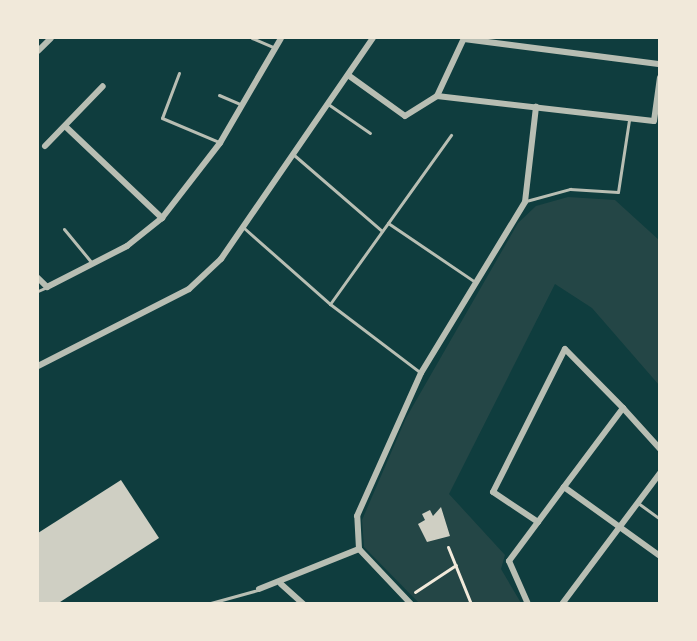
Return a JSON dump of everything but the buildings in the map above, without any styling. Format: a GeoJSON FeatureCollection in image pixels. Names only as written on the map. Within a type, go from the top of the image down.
{"type":"FeatureCollection","features":[{"type":"Feature","properties":{"kind":"street"},"geometry":{"type":"LineString","coordinates":[[38,51],[51,38]]}},
{"type":"Feature","properties":{"kind":"street"},"geometry":{"type":"LineString","coordinates":[[38,278],[47,287],[93,264],[162,218],[220,142],[281,38]]}},
{"type":"Feature","properties":{"kind":"street"},"geometry":{"type":"LineString","coordinates":[[38,366],[189,289],[244,228],[373,38]]}},
{"type":"Feature","properties":{"kind":"street"},"geometry":{"type":"LineString","coordinates":[[348,75],[405,116],[437,96],[464,38],[660,64]]}},
{"type":"Feature","properties":{"kind":"street"},"geometry":{"type":"LineString","coordinates":[[437,96],[654,121],[660,77]]}},
{"type":"Feature","properties":{"kind":"street"},"geometry":{"type":"LineString","coordinates":[[45,146],[103,86]]}},
{"type":"Feature","properties":{"kind":"street"},"geometry":{"type":"LineString","coordinates":[[406,602],[359,549],[357,516],[421,373],[525,202],[536,106]]}},
{"type":"Feature","properties":{"kind":"street"},"geometry":{"type":"LineString","coordinates":[[65,126],[162,218]]}},
{"type":"Feature","properties":{"kind":"street"},"geometry":{"type":"LineString","coordinates":[[538,522],[493,492],[565,349],[660,449]]}},
{"type":"Feature","properties":{"kind":"street"},"geometry":{"type":"LineString","coordinates":[[528,603],[508,561],[623,408]]}},
{"type":"Feature","properties":{"kind":"street"},"geometry":{"type":"LineString","coordinates":[[562,603],[660,473]]}},
{"type":"Feature","properties":{"kind":"street"},"geometry":{"type":"LineString","coordinates":[[564,487],[660,556]]}},
{"type":"Feature","properties":{"kind":"street"},"geometry":{"type":"LineString","coordinates":[[260,589],[281,584],[359,549]]}},
{"type":"Feature","properties":{"kind":"street"},"geometry":{"type":"LineString","coordinates":[[281,584],[303,603]]}},
{"type":"Feature","properties":{"kind":"lane"},"geometry":{"type":"LineString","coordinates":[[252,38],[275,48]]}},
{"type":"Feature","properties":{"kind":"lane"},"geometry":{"type":"LineString","coordinates":[[179,73],[162,117],[220,142]]}},
{"type":"Feature","properties":{"kind":"lane"},"geometry":{"type":"LineString","coordinates":[[219,95],[242,105]]}},
{"type":"Feature","properties":{"kind":"lane"},"geometry":{"type":"LineString","coordinates":[[328,104],[370,133]]}},
{"type":"Feature","properties":{"kind":"lane"},"geometry":{"type":"LineString","coordinates":[[525,202],[570,189],[618,192],[629,118]]}},
{"type":"Feature","properties":{"kind":"lane"},"geometry":{"type":"LineString","coordinates":[[330,304],[451,135]]}},
{"type":"Feature","properties":{"kind":"lane"},"geometry":{"type":"LineString","coordinates":[[294,155],[382,231]]}},
{"type":"Feature","properties":{"kind":"lane"},"geometry":{"type":"LineString","coordinates":[[388,223],[475,282]]}},
{"type":"Feature","properties":{"kind":"lane"},"geometry":{"type":"LineString","coordinates":[[244,228],[330,304],[421,373]]}},
{"type":"Feature","properties":{"kind":"lane"},"geometry":{"type":"LineString","coordinates":[[64,229],[93,264]]}},
{"type":"Feature","properties":{"kind":"lane"},"geometry":{"type":"LineString","coordinates":[[38,291],[47,287]]}},
{"type":"Feature","properties":{"kind":"lane"},"geometry":{"type":"LineString","coordinates":[[637,501],[660,519]]}},
{"type":"Feature","properties":{"kind":"lane"},"geometry":{"type":"LineString","coordinates":[[207,603],[260,589]]}},
{"type":"Feature","properties":{"kind":"path"},"geometry":{"type":"LineString","coordinates":[[448,547],[471,603]]}},
{"type":"Feature","properties":{"kind":"path"},"geometry":{"type":"LineString","coordinates":[[406,602],[456,565]]}},
{"type":"Feature","properties":{"kind":"shaded area"},"geometry":{"type":"Polygon","coordinates":[[[568,197],[615,200],[659,240],[659,385],[592,308],[555,284],[449,494],[505,555],[501,569],[521,603],[419,603],[364,547],[362,520],[406,418],[518,223],[536,206],[568,197]]]}}]}
